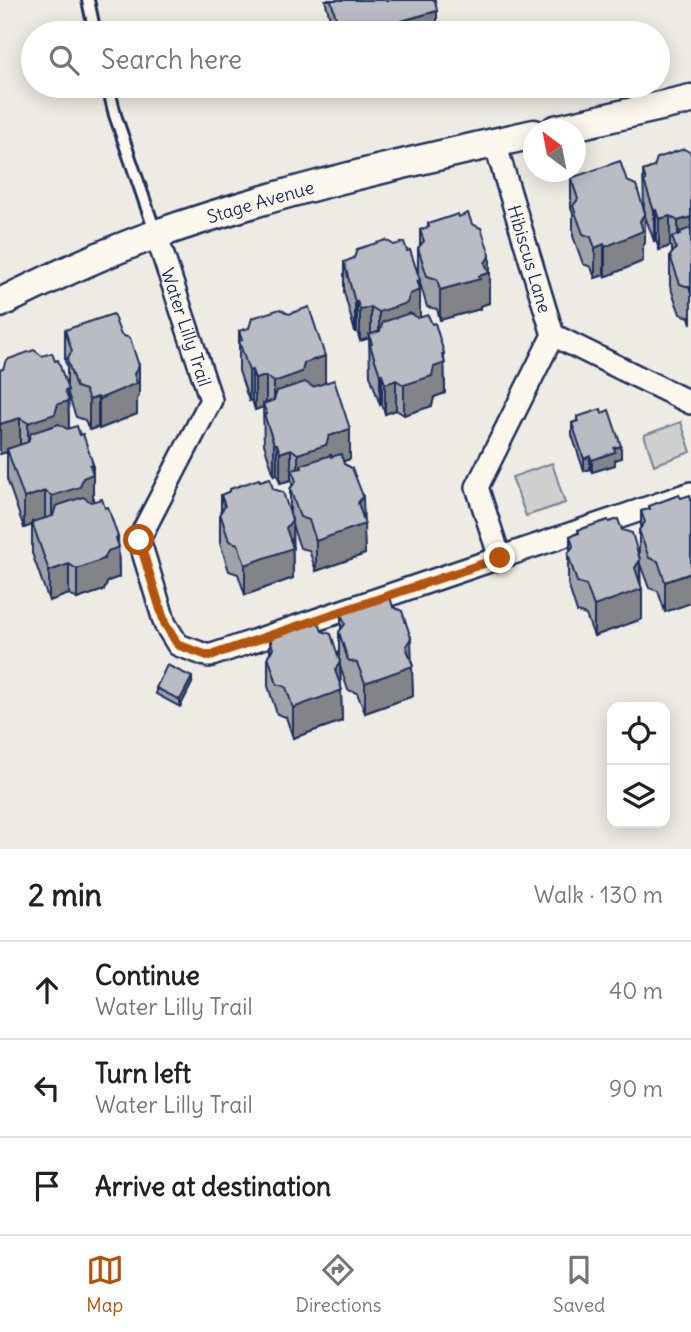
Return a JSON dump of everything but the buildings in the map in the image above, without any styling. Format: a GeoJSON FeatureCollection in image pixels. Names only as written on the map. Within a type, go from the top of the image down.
{"type":"FeatureCollection","features":[{"type":"Feature","properties":{"kind":"main road"},"geometry":{"type":"LineString","coordinates":[[586,123],[691,99]]}},
{"type":"Feature","properties":{"kind":"main road","name":"Stage Avenue"},"geometry":{"type":"LineString","coordinates":[[0,303],[78,266],[156,234],[298,190],[523,137]]}},
{"type":"Feature","properties":{"kind":"street","name":"Hibiscus Lane"},"geometry":{"type":"LineString","coordinates":[[495,143],[553,335]]}},
{"type":"Feature","properties":{"kind":"street","name":"Water Lilly Trail"},"geometry":{"type":"LineString","coordinates":[[156,234],[211,400],[139,540],[165,624],[178,645],[209,656],[500,558]]}},
{"type":"Feature","properties":{"kind":"street"},"geometry":{"type":"LineString","coordinates":[[691,403],[553,335],[477,487],[500,558],[691,493]]}},
{"type":"Feature","properties":{"kind":"lane"},"geometry":{"type":"LineString","coordinates":[[88,0],[92,21]]}},
{"type":"Feature","properties":{"kind":"lane"},"geometry":{"type":"LineString","coordinates":[[111,98],[156,234]]}},
{"type":"Feature","properties":{"kind":"shaded area"},"geometry":{"type":"Polygon","coordinates":[[[681,422],[691,452],[654,465],[644,435],[681,422]]]}},
{"type":"Feature","properties":{"kind":"shaded area"},"geometry":{"type":"Polygon","coordinates":[[[552,463],[565,503],[526,516],[512,477],[552,463]]]}},
{"type":"Feature","properties":{"kind":"route"},"geometry":{"type":"LineString","coordinates":[[139,540],[165,624],[178,645],[209,656],[500,558]]}}]}
